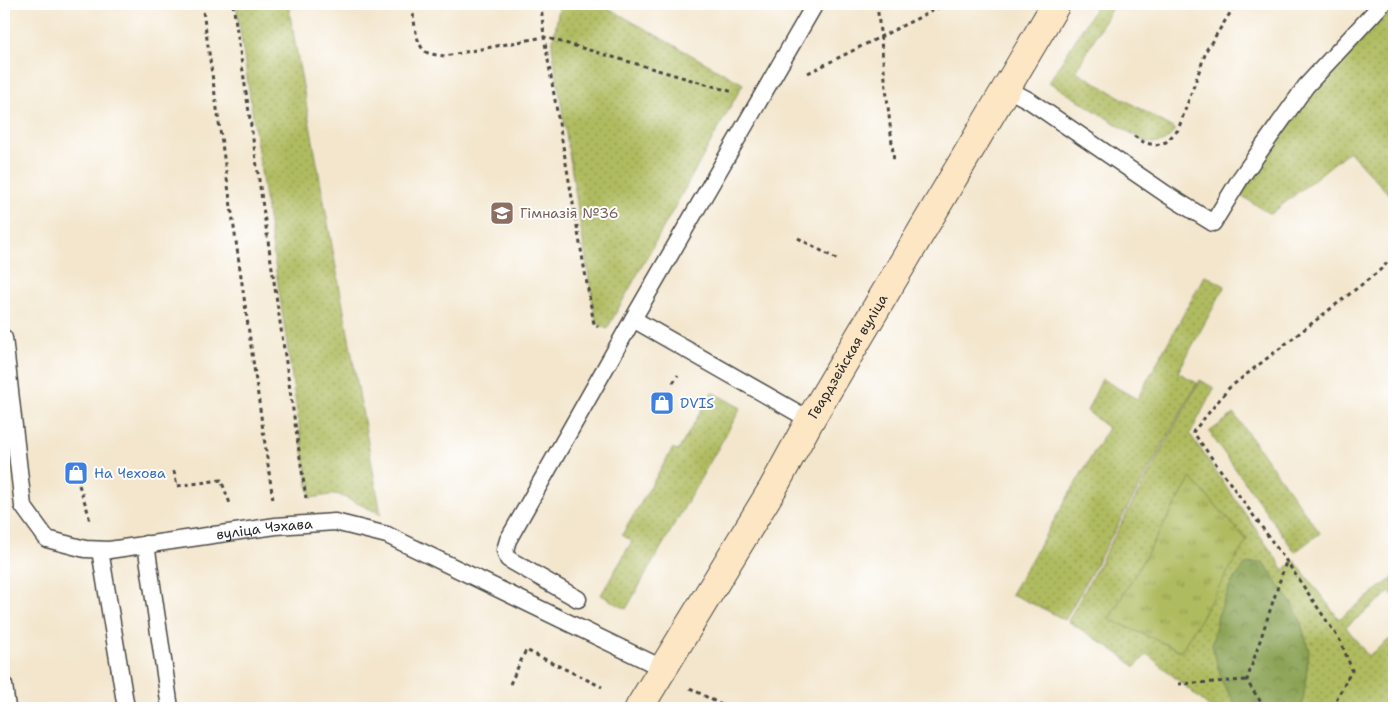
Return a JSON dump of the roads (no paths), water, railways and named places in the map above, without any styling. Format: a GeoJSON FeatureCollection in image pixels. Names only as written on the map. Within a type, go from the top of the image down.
{"type":"FeatureCollection","features":[{"type":"Feature","properties":{"kind":"street","name":"Гвардзейская вуліца"},"geometry":{"type":"LineString","coordinates":[[639,708],[672,676],[810,420],[1056,4]]}},
{"type":"Feature","properties":{"kind":"lane"},"geometry":{"type":"LineString","coordinates":[[578,599],[508,559],[505,550],[508,540],[815,4]]}},
{"type":"Feature","properties":{"kind":"lane"},"geometry":{"type":"LineString","coordinates":[[1006,88],[1030,101],[1166,194],[1213,223],[1240,179],[1306,86],[1382,4]]}},
{"type":"Feature","properties":{"kind":"lane"},"geometry":{"type":"LineString","coordinates":[[633,319],[810,420]]}},
{"type":"Feature","properties":{"kind":"lane","name":"вуліца Чэхава"},"geometry":{"type":"LineString","coordinates":[[4,338],[23,506],[47,539],[85,549],[109,550],[276,526],[335,522],[386,535],[672,676]]}},
{"type":"Feature","properties":{"kind":"lane"},"geometry":{"type":"LineString","coordinates":[[146,544],[170,708]]}},
{"type":"Feature","properties":{"kind":"lane"},"geometry":{"type":"LineString","coordinates":[[100,550],[126,708]]}},
{"type":"Feature","properties":{"kind":"lane"},"geometry":{"type":"LineString","coordinates":[[4,685],[7,708]]}},
{"type":"Feature","properties":{"kind":"place","name":"Гімназія №36"},"geometry":{"type":"Point","coordinates":[502,213]}},
{"type":"Feature","properties":{"kind":"place","name":"DVIS"},"geometry":{"type":"Point","coordinates":[662,403]}},
{"type":"Feature","properties":{"kind":"place","name":"На Чехова"},"geometry":{"type":"Point","coordinates":[76,473]}}]}
